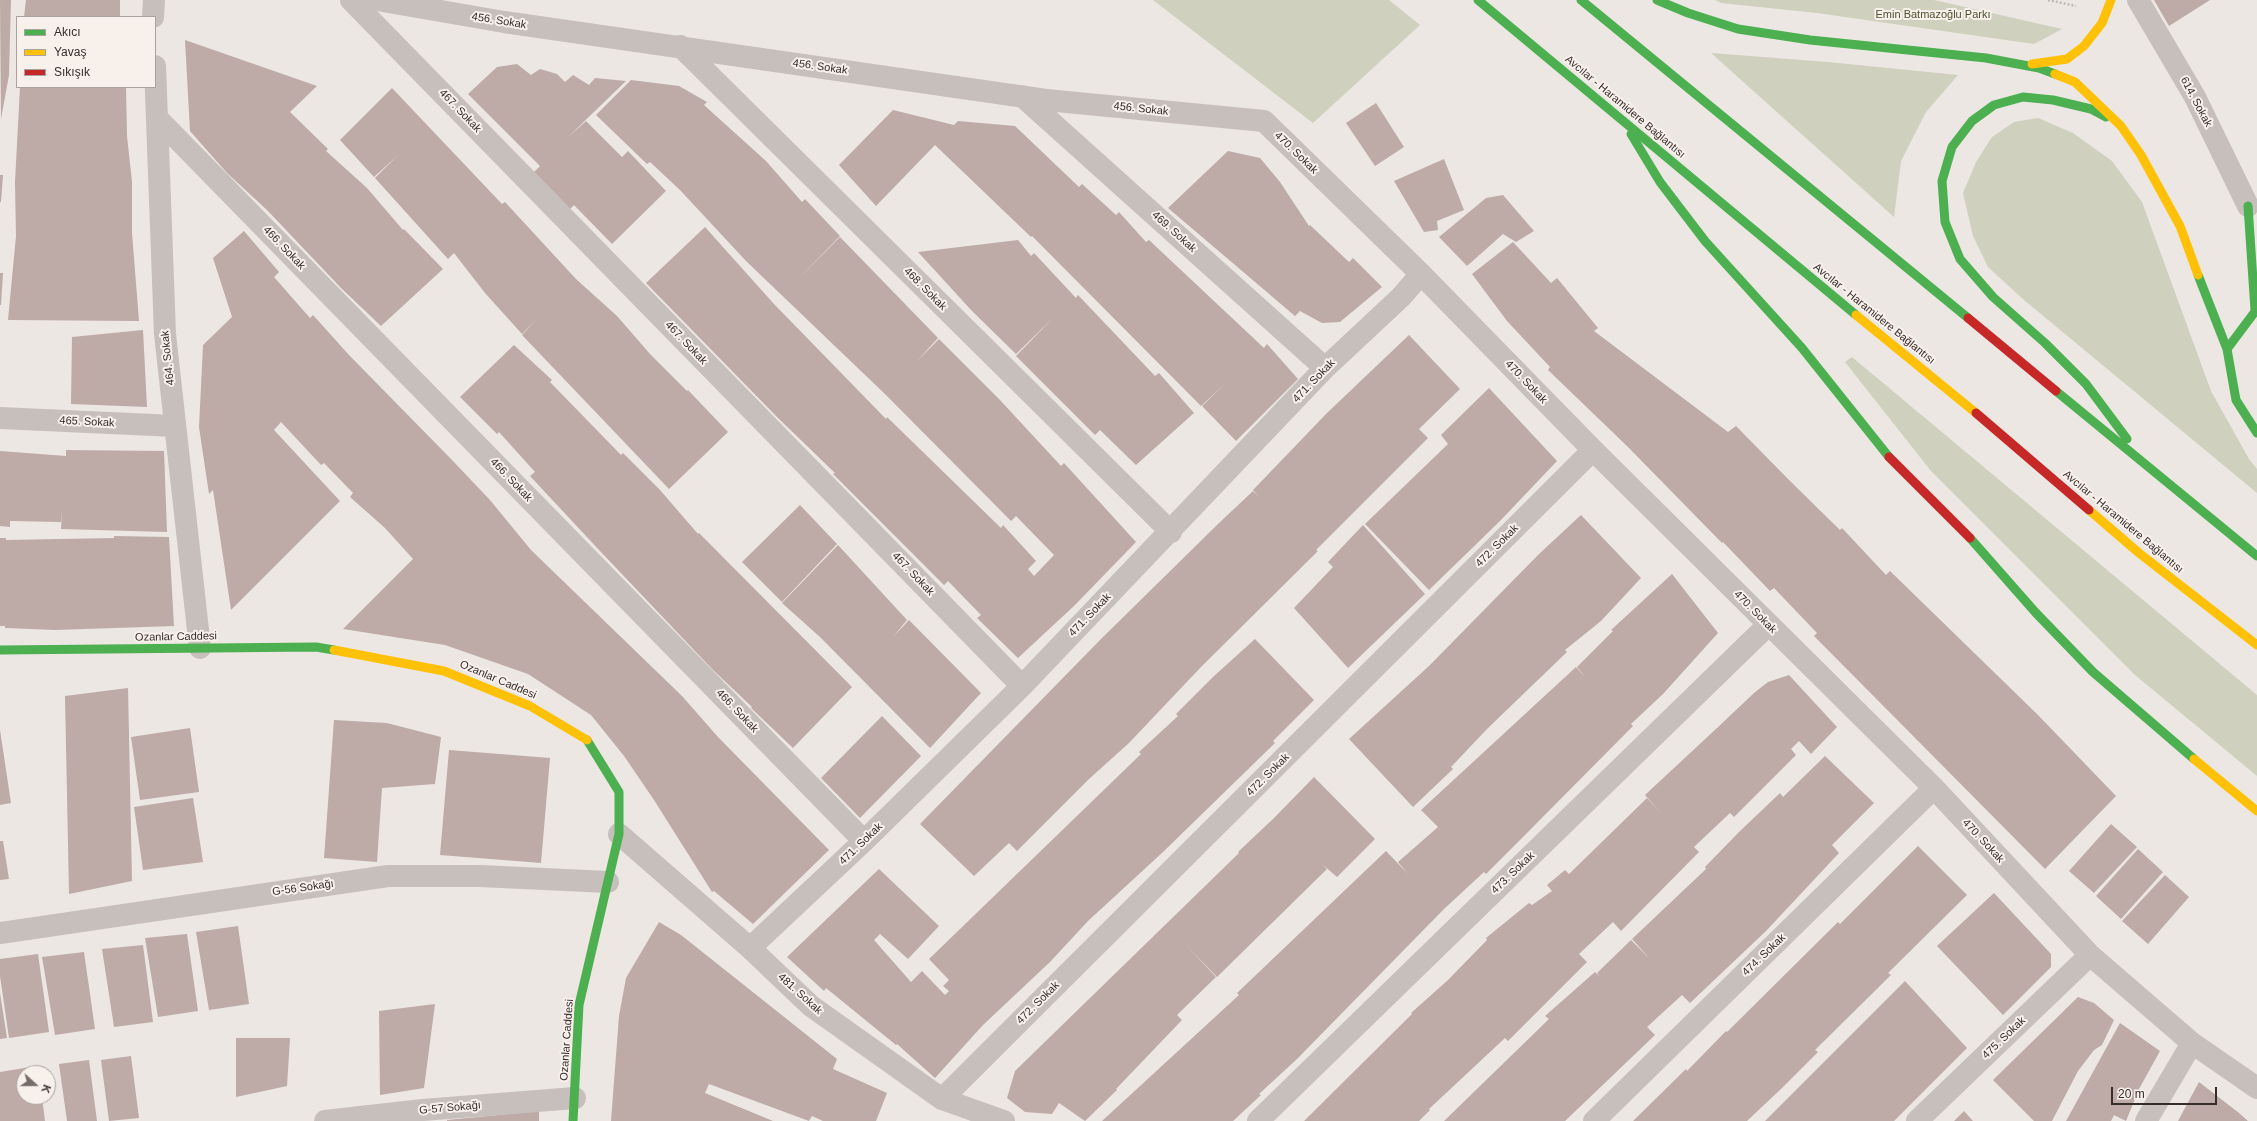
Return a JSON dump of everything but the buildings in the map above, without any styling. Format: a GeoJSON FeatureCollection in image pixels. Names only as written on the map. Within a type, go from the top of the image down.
{"type":"FeatureCollection","features":[{"type":"Feature","properties":{"kind":"main road","name":"Avcılar - Haramidere Bağlantısı"},"geometry":{"type":"LineString","coordinates":[[1478,0],[1621,118],[1734,215],[1978,414],[2139,553],[2257,645]]}},
{"type":"Feature","properties":{"kind":"main road"},"geometry":{"type":"LineString","coordinates":[[1581,0],[2257,556]]}},
{"type":"Feature","properties":{"kind":"main road"},"geometry":{"type":"LineString","coordinates":[[1657,0],[1688,13],[1738,29],[1810,40],[1986,58],[2039,68],[2075,82],[2096,100],[2121,126],[2141,155],[2180,226],[2227,349],[2236,400],[2257,433]]}},
{"type":"Feature","properties":{"kind":"main road"},"geometry":{"type":"LineString","coordinates":[[2015,63],[2052,62],[2067,58],[2084,46],[2102,23],[2111,0]]}},
{"type":"Feature","properties":{"kind":"main road"},"geometry":{"type":"LineString","coordinates":[[2121,126],[2091,109],[2053,100],[2023,97],[1994,105],[1972,121],[1952,147],[1942,181],[1944,215],[1945,222],[1960,259],[1993,297],[2045,343],[2086,384],[2145,464]]}},
{"type":"Feature","properties":{"kind":"main road"},"geometry":{"type":"LineString","coordinates":[[1621,118],[1660,182],[1706,241],[1802,348],[1898,467],[1968,536],[2036,613],[2093,672],[2144,718],[2257,811]]}},
{"type":"Feature","properties":{"kind":"main road"},"geometry":{"type":"LineString","coordinates":[[2227,349],[2256,310],[2252,214]]}},
{"type":"Feature","properties":{"kind":"main road","name":"Ozanlar Caddesi"},"geometry":{"type":"LineString","coordinates":[[0,650],[316,647],[444,671],[530,706],[587,740],[619,792],[619,834],[579,1005],[573,1121]]}},
{"type":"Feature","properties":{"kind":"street"},"geometry":{"type":"LineString","coordinates":[[153,16],[154,0]]}},
{"type":"Feature","properties":{"kind":"street","name":"467. Sokak"},"geometry":{"type":"LineString","coordinates":[[351,0],[1022,686]]}},
{"type":"Feature","properties":{"kind":"street","name":"456. Sokak"},"geometry":{"type":"LineString","coordinates":[[377,0],[504,22],[1022,96],[1264,122]]}},
{"type":"Feature","properties":{"kind":"street","name":"614. Sokak"},"geometry":{"type":"LineString","coordinates":[[2138,0],[2195,97],[2252,214]]}},
{"type":"Feature","properties":{"kind":"street","name":"468. Sokak"},"geometry":{"type":"LineString","coordinates":[[680,46],[1171,532]]}},
{"type":"Feature","properties":{"kind":"street","name":"464. Sokak"},"geometry":{"type":"LineString","coordinates":[[156,88],[165,334],[174,426],[200,648]]}},
{"type":"Feature","properties":{"kind":"street","name":"469. Sokak"},"geometry":{"type":"LineString","coordinates":[[1022,96],[1325,368]]}},
{"type":"Feature","properties":{"kind":"street","name":"466. Sokak"},"geometry":{"type":"LineString","coordinates":[[157,118],[864,841]]}},
{"type":"Feature","properties":{"kind":"street","name":"470. Sokak"},"geometry":{"type":"LineString","coordinates":[[1264,122],[1421,274],[1593,450],[1934,788],[2090,955],[2192,1043],[2257,1088]]}},
{"type":"Feature","properties":{"kind":"street","name":"471. Sokak"},"geometry":{"type":"LineString","coordinates":[[750,948],[864,841],[1022,686],[1171,532],[1325,368],[1400,297],[1421,274]]}},
{"type":"Feature","properties":{"kind":"street","name":"465. Sokak"},"geometry":{"type":"LineString","coordinates":[[0,418],[174,426]]}},
{"type":"Feature","properties":{"kind":"street","name":"472. Sokak"},"geometry":{"type":"LineString","coordinates":[[942,1099],[1593,450]]}},
{"type":"Feature","properties":{"kind":"street","name":"473. Sokak"},"geometry":{"type":"LineString","coordinates":[[1258,1121],[1768,625]]}},
{"type":"Feature","properties":{"kind":"street","name":"474. Sokak"},"geometry":{"type":"LineString","coordinates":[[1594,1121],[1934,788]]}},
{"type":"Feature","properties":{"kind":"street","name":"481. Sokak"},"geometry":{"type":"LineString","coordinates":[[619,834],[750,948],[811,1006],[942,1099],[1004,1121]]}},
{"type":"Feature","properties":{"kind":"street","name":"G-56 Sokağı"},"geometry":{"type":"LineString","coordinates":[[0,933],[388,876],[480,876],[608,882]]}},
{"type":"Feature","properties":{"kind":"street","name":"475. Sokak"},"geometry":{"type":"LineString","coordinates":[[1917,1121],[2090,955]]}},
{"type":"Feature","properties":{"kind":"street"},"geometry":{"type":"LineString","coordinates":[[2146,1121],[2192,1043]]}},
{"type":"Feature","properties":{"kind":"street","name":"G-57 Sokağı"},"geometry":{"type":"LineString","coordinates":[[325,1121],[423,1110],[575,1098]]}},
{"type":"Feature","properties":{"kind":"path"},"geometry":{"type":"LineString","coordinates":[[2048,0],[2076,6],[2079,0]]}},
{"type":"Feature","properties":{"kind":"green space"},"geometry":{"type":"Polygon","coordinates":[[[1153,0],[1389,0],[1420,25],[1313,123],[1153,0]]]}},
{"type":"Feature","properties":{"kind":"green space","name":"Emin Batmazoğlu Parkı"},"geometry":{"type":"Polygon","coordinates":[[[1715,0],[1934,0],[2062,29],[2034,44],[1817,13],[1721,3],[1715,0]]]}},
{"type":"Feature","properties":{"kind":"green space"},"geometry":{"type":"Polygon","coordinates":[[[1711,53],[1828,62],[1958,75],[1926,112],[1901,161],[1894,217],[1711,53]]]}},
{"type":"Feature","properties":{"kind":"green space"},"geometry":{"type":"Polygon","coordinates":[[[2038,118],[2073,133],[2112,161],[2142,202],[2211,391],[2249,459],[2257,469],[2257,493],[2024,300],[1988,267],[1973,236],[1963,193],[1976,162],[1992,137],[2014,122],[2038,118]]]}},
{"type":"Feature","properties":{"kind":"green space"},"geometry":{"type":"Polygon","coordinates":[[[1852,357],[2257,695],[2257,776],[2135,675],[1931,471],[1845,362],[1852,357]]]}},
{"type":"Feature","properties":{"kind":"traffic: fast"},"geometry":{"type":"LineString","coordinates":[[1478,0],[1856,315]]}},
{"type":"Feature","properties":{"kind":"traffic: fast"},"geometry":{"type":"LineString","coordinates":[[1581,0],[1968,318]]}},
{"type":"Feature","properties":{"kind":"traffic: fast"},"geometry":{"type":"LineString","coordinates":[[1657,0],[1688,13],[1738,29],[1810,40],[1986,58],[2039,68],[2055,74]]}},
{"type":"Feature","properties":{"kind":"traffic: fast"},"geometry":{"type":"LineString","coordinates":[[2106,117],[2091,109],[2053,100],[2023,97],[1994,105],[1972,121],[1952,147],[1942,181],[1945,222],[1960,259],[1993,297],[2045,343],[2086,384],[2127,439]]}},
{"type":"Feature","properties":{"kind":"traffic: fast"},"geometry":{"type":"LineString","coordinates":[[1631,134],[1660,182],[1705,241],[1802,348],[1889,457]]}},
{"type":"Feature","properties":{"kind":"traffic: fast"},"geometry":{"type":"LineString","coordinates":[[2248,206],[2255,310]]}},
{"type":"Feature","properties":{"kind":"traffic: fast"},"geometry":{"type":"LineString","coordinates":[[2198,275],[2227,349],[2236,400],[2257,433]]}},
{"type":"Feature","properties":{"kind":"traffic: fast"},"geometry":{"type":"LineString","coordinates":[[2227,349],[2257,309]]}},
{"type":"Feature","properties":{"kind":"traffic: fast"},"geometry":{"type":"LineString","coordinates":[[2056,391],[2257,556]]}},
{"type":"Feature","properties":{"kind":"traffic: fast"},"geometry":{"type":"LineString","coordinates":[[1970,538],[2036,613],[2093,672],[2194,759]]}},
{"type":"Feature","properties":{"kind":"traffic: fast"},"geometry":{"type":"LineString","coordinates":[[0,650],[316,647],[334,650]]}},
{"type":"Feature","properties":{"kind":"traffic: fast"},"geometry":{"type":"LineString","coordinates":[[573,1121],[579,1005],[619,834],[619,792],[587,740]]}},
{"type":"Feature","properties":{"kind":"traffic: slow"},"geometry":{"type":"LineString","coordinates":[[2032,64],[2067,59],[2084,46],[2102,23],[2111,0]]}},
{"type":"Feature","properties":{"kind":"traffic: slow"},"geometry":{"type":"LineString","coordinates":[[2055,74],[2075,82],[2121,126],[2141,155],[2180,226],[2198,275]]}},
{"type":"Feature","properties":{"kind":"traffic: slow"},"geometry":{"type":"LineString","coordinates":[[1856,315],[1976,413]]}},
{"type":"Feature","properties":{"kind":"traffic: slow"},"geometry":{"type":"LineString","coordinates":[[2089,510],[2139,553],[2257,645]]}},
{"type":"Feature","properties":{"kind":"traffic: slow"},"geometry":{"type":"LineString","coordinates":[[334,650],[444,671],[530,706],[587,740]]}},
{"type":"Feature","properties":{"kind":"traffic: slow"},"geometry":{"type":"LineString","coordinates":[[2194,759],[2257,811]]}},
{"type":"Feature","properties":{"kind":"traffic: jam"},"geometry":{"type":"LineString","coordinates":[[1968,318],[2056,391]]}},
{"type":"Feature","properties":{"kind":"traffic: jam"},"geometry":{"type":"LineString","coordinates":[[1976,413],[2089,510]]}},
{"type":"Feature","properties":{"kind":"traffic: jam"},"geometry":{"type":"LineString","coordinates":[[1889,457],[1970,538]]}}]}
